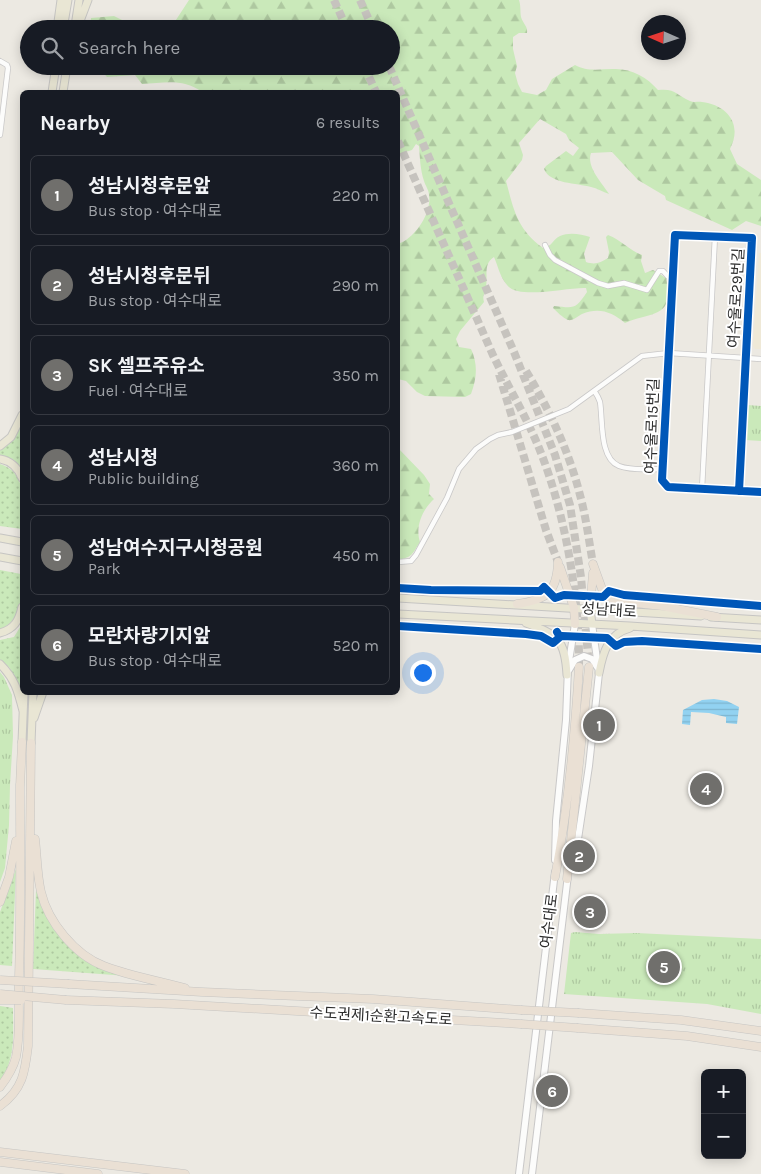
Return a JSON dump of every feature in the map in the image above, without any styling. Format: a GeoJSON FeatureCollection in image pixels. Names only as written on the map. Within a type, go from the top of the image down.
{"type":"FeatureCollection","features":[{"type":"Feature","properties":{"kind":"highway"},"geometry":{"type":"LineString","coordinates":[[517,604],[530,602],[549,592],[556,582],[558,562],[574,608],[575,624]]}},
{"type":"Feature","properties":{"kind":"highway"},"geometry":{"type":"LineString","coordinates":[[590,609],[593,564],[598,583],[604,592],[618,601],[662,606],[717,617]]}},
{"type":"Feature","properties":{"kind":"highway","name":"여수대로"},"geometry":{"type":"LineString","coordinates":[[555,877],[562,837],[579,667]]}},
{"type":"Feature","properties":{"kind":"highway","name":"여수대로"},"geometry":{"type":"LineString","coordinates":[[567,879],[589,667]]}},
{"type":"Feature","properties":{"kind":"highway"},"geometry":{"type":"LineString","coordinates":[[0,902],[9,877],[15,850],[22,742]]}},
{"type":"Feature","properties":{"kind":"highway"},"geometry":{"type":"LineString","coordinates":[[0,1106],[9,1099],[19,1086],[25,1072],[26,1063],[30,953],[31,743]]}},
{"type":"Feature","properties":{"kind":"highway"},"geometry":{"type":"LineString","coordinates":[[0,1087],[8,1078],[16,1057],[18,1037],[20,784]]}},
{"type":"Feature","properties":{"kind":"highway"},"geometry":{"type":"LineString","coordinates":[[30,789],[41,892],[47,910],[68,940],[85,955],[102,966],[202,992]]}},
{"type":"Feature","properties":{"kind":"highway","name":"수도권제1순환고속도로"},"geometry":{"type":"LineString","coordinates":[[0,980],[202,992],[373,999],[680,1020],[761,1031]]}},
{"type":"Feature","properties":{"kind":"highway","name":"수도권제1순환고속도로"},"geometry":{"type":"LineString","coordinates":[[0,994],[66,1000],[174,1004],[521,1024],[687,1036],[761,1047]]}},
{"type":"Feature","properties":{"kind":"highway"},"geometry":{"type":"LineString","coordinates":[[0,1000],[66,1000]]}},
{"type":"Feature","properties":{"kind":"highway"},"geometry":{"type":"LineString","coordinates":[[0,1152],[185,1174]]}},
{"type":"Feature","properties":{"kind":"highway"},"geometry":{"type":"LineString","coordinates":[[0,1162],[98,1174]]}},
{"type":"Feature","properties":{"kind":"main road"},"geometry":{"type":"LineString","coordinates":[[58,20],[61,0]]}},
{"type":"Feature","properties":{"kind":"main road"},"geometry":{"type":"LineString","coordinates":[[65,20],[68,0]]}},
{"type":"Feature","properties":{"kind":"main road"},"geometry":{"type":"LineString","coordinates":[[76,20],[79,0]]}},
{"type":"Feature","properties":{"kind":"main road"},"geometry":{"type":"LineString","coordinates":[[79,20],[88,0]]}},
{"type":"Feature","properties":{"kind":"main road"},"geometry":{"type":"LineString","coordinates":[[52,90],[55,75]]}},
{"type":"Feature","properties":{"kind":"main road"},"geometry":{"type":"LineString","coordinates":[[62,90],[65,75]]}},
{"type":"Feature","properties":{"kind":"main road"},"geometry":{"type":"LineString","coordinates":[[0,446],[10,437],[20,419]]}},
{"type":"Feature","properties":{"kind":"main road"},"geometry":{"type":"LineString","coordinates":[[0,459],[12,464],[20,473]]}},
{"type":"Feature","properties":{"kind":"main road"},"geometry":{"type":"LineString","coordinates":[[0,538],[20,542]]}},
{"type":"Feature","properties":{"kind":"main road"},"geometry":{"type":"LineString","coordinates":[[0,557],[20,561]]}},
{"type":"Feature","properties":{"kind":"main road","name":"성남대로"},"geometry":{"type":"LineString","coordinates":[[400,598],[761,620]]}},
{"type":"Feature","properties":{"kind":"main road"},"geometry":{"type":"LineString","coordinates":[[590,609],[599,673]]}},
{"type":"Feature","properties":{"kind":"main road","name":"성남대로"},"geometry":{"type":"LineString","coordinates":[[400,614],[639,626],[761,635]]}},
{"type":"Feature","properties":{"kind":"main road"},"geometry":{"type":"LineString","coordinates":[[0,633],[11,629],[19,620],[20,616]]}},
{"type":"Feature","properties":{"kind":"main road"},"geometry":{"type":"LineString","coordinates":[[518,621],[548,631],[557,639],[564,652],[567,674]]}},
{"type":"Feature","properties":{"kind":"main road"},"geometry":{"type":"LineString","coordinates":[[555,877],[556,821],[566,720],[567,674],[575,624]]}},
{"type":"Feature","properties":{"kind":"main road"},"geometry":{"type":"LineString","coordinates":[[567,879],[578,839],[603,653],[610,640],[622,630],[639,626]]}},
{"type":"Feature","properties":{"kind":"main road"},"geometry":{"type":"LineString","coordinates":[[567,674],[573,662],[584,656],[596,663],[599,673]]}},
{"type":"Feature","properties":{"kind":"main road"},"geometry":{"type":"LineString","coordinates":[[0,664],[16,684],[23,711]]}},
{"type":"Feature","properties":{"kind":"main road"},"geometry":{"type":"LineString","coordinates":[[22,742],[24,695]]}},
{"type":"Feature","properties":{"kind":"main road"},"geometry":{"type":"LineString","coordinates":[[31,743],[33,695]]}},
{"type":"Feature","properties":{"kind":"main road"},"geometry":{"type":"LineString","coordinates":[[31,728],[42,695]]}},
{"type":"Feature","properties":{"kind":"main road","name":"여수대로"},"geometry":{"type":"LineString","coordinates":[[519,1174],[555,877]]}},
{"type":"Feature","properties":{"kind":"main road","name":"여수대로"},"geometry":{"type":"LineString","coordinates":[[532,1174],[567,879]]}},
{"type":"Feature","properties":{"kind":"street"},"geometry":{"type":"LineString","coordinates":[[0,61],[7,65],[8,68],[0,135]]}},
{"type":"Feature","properties":{"kind":"street"},"geometry":{"type":"LineString","coordinates":[[669,353],[675,235],[715,236]]}},
{"type":"Feature","properties":{"kind":"street","name":"여수울로29번길"},"geometry":{"type":"LineString","coordinates":[[709,356],[715,236],[752,238],[747,358]]}},
{"type":"Feature","properties":{"kind":"street"},"geometry":{"type":"LineString","coordinates":[[546,245],[550,255],[556,260],[598,283],[608,286],[624,283],[646,290],[659,271],[663,271],[672,281]]}},
{"type":"Feature","properties":{"kind":"street","name":"여수울로29번길"},"geometry":{"type":"LineString","coordinates":[[400,562],[412,561],[416,555],[447,498],[459,469],[476,449],[498,435],[512,432],[569,409],[595,392],[642,356],[669,353],[761,359]]}},
{"type":"Feature","properties":{"kind":"street","name":"여수울로15번길"},"geometry":{"type":"LineString","coordinates":[[669,353],[662,480],[668,487],[761,492]]}},
{"type":"Feature","properties":{"kind":"street"},"geometry":{"type":"LineString","coordinates":[[702,489],[709,356]]}},
{"type":"Feature","properties":{"kind":"street"},"geometry":{"type":"LineString","coordinates":[[739,491],[747,358]]}},
{"type":"Feature","properties":{"kind":"street"},"geometry":{"type":"LineString","coordinates":[[595,392],[600,401],[604,442],[612,461],[618,466],[627,468],[662,469]]}},
{"type":"Feature","properties":{"kind":"shaded area"},"geometry":{"type":"Polygon","coordinates":[[[759,253],[761,253],[761,349],[755,349],[753,346],[759,253]]]}},
{"type":"Feature","properties":{"kind":"green space"},"geometry":{"type":"Polygon","coordinates":[[[189,0],[519,0],[521,17],[527,33],[519,33],[513,37],[513,49],[517,66],[515,73],[522,92],[537,95],[546,90],[552,79],[575,65],[589,69],[626,70],[644,77],[658,90],[669,90],[692,102],[702,102],[719,107],[730,117],[733,124],[735,132],[730,149],[737,164],[761,180],[761,226],[746,221],[732,230],[666,200],[665,196],[638,180],[612,152],[591,153],[590,158],[596,175],[609,194],[552,178],[544,169],[546,166],[566,151],[573,156],[579,148],[569,140],[566,134],[540,119],[519,143],[523,155],[522,160],[506,181],[514,210],[527,234],[543,248],[549,246],[557,238],[567,234],[590,237],[584,254],[586,262],[592,263],[608,258],[609,252],[606,237],[608,235],[613,237],[642,255],[641,261],[645,273],[653,270],[666,278],[667,301],[659,311],[625,323],[610,313],[600,311],[588,312],[568,320],[553,308],[554,306],[570,307],[577,305],[587,292],[586,288],[521,292],[507,285],[494,257],[487,266],[484,302],[460,331],[456,339],[459,347],[471,349],[475,360],[475,382],[471,394],[465,397],[425,396],[417,392],[406,381],[400,380],[400,243],[410,237],[421,225],[428,210],[429,193],[420,163],[419,146],[416,144],[412,150],[400,154],[400,90],[198,90],[180,83],[142,84],[135,75],[400,75],[400,20],[176,20],[189,0]]]}},
{"type":"Feature","properties":{"kind":"green space"},"geometry":{"type":"Polygon","coordinates":[[[114,16],[122,20],[91,20],[91,18],[114,16]]]}},
{"type":"Feature","properties":{"kind":"green space"},"geometry":{"type":"Polygon","coordinates":[[[105,75],[135,75],[107,77],[105,75]]]}},
{"type":"Feature","properties":{"kind":"green space"},"geometry":{"type":"Polygon","coordinates":[[[747,405],[761,406],[761,441],[745,440],[747,405]]]}},
{"type":"Feature","properties":{"kind":"green space"},"geometry":{"type":"Polygon","coordinates":[[[20,427],[20,466],[14,460],[0,457],[0,450],[15,438],[20,427]]]}},
{"type":"Feature","properties":{"kind":"green space"},"geometry":{"type":"Polygon","coordinates":[[[400,450],[424,475],[430,484],[429,494],[434,499],[423,513],[419,525],[420,542],[407,558],[400,560],[400,450]]]}},
{"type":"Feature","properties":{"kind":"green space"},"geometry":{"type":"Polygon","coordinates":[[[0,464],[9,468],[20,482],[20,529],[0,526],[0,464]]]}},
{"type":"Feature","properties":{"kind":"green space"},"geometry":{"type":"Polygon","coordinates":[[[0,570],[20,574],[20,606],[8,625],[0,630],[0,570]]]}},
{"type":"Feature","properties":{"kind":"green space"},"geometry":{"type":"Polygon","coordinates":[[[20,627],[20,688],[9,667],[0,661],[0,640],[14,637],[20,627]]]}},
{"type":"Feature","properties":{"kind":"green space"},"geometry":{"type":"Polygon","coordinates":[[[0,672],[12,695],[13,736],[9,825],[5,868],[0,882],[0,672]]]}},
{"type":"Feature","properties":{"kind":"green space"},"geometry":{"type":"Polygon","coordinates":[[[16,869],[12,966],[0,965],[0,912],[16,869]]]}},
{"type":"Feature","properties":{"kind":"green space"},"geometry":{"type":"Polygon","coordinates":[[[36,890],[51,922],[69,946],[94,964],[127,976],[33,969],[36,890]]]}},
{"type":"Feature","properties":{"kind":"green space"},"geometry":{"type":"Polygon","coordinates":[[[571,933],[761,939],[761,1014],[707,1004],[564,994],[571,933]]]}},
{"type":"Feature","properties":{"kind":"green space"},"geometry":{"type":"Polygon","coordinates":[[[0,1006],[13,1008],[13,1027],[9,1064],[0,1081],[0,1006]]]}},
{"type":"Feature","properties":{"kind":"water"},"geometry":{"type":"Polygon","coordinates":[[[702,700],[727,701],[739,707],[737,724],[726,723],[726,717],[709,713],[691,712],[690,725],[682,724],[683,710],[702,700]]]}},
{"type":"Feature","properties":{"kind":"tunnel"},"geometry":{"type":"LineString","coordinates":[[334,0],[343,20]]}},
{"type":"Feature","properties":{"kind":"tunnel"},"geometry":{"type":"LineString","coordinates":[[360,0],[369,20]]}},
{"type":"Feature","properties":{"kind":"tunnel"},"geometry":{"type":"LineString","coordinates":[[368,75],[375,90]]}},
{"type":"Feature","properties":{"kind":"tunnel"},"geometry":{"type":"LineString","coordinates":[[393,75],[399,90]]}},
{"type":"Feature","properties":{"kind":"tunnel"},"geometry":{"type":"LineString","coordinates":[[400,91],[514,352],[555,455],[570,505],[581,577],[589,667]]}},
{"type":"Feature","properties":{"kind":"tunnel"},"geometry":{"type":"LineString","coordinates":[[400,146],[492,353],[534,436],[548,473],[563,527],[574,584],[579,640],[579,667]]}},
{"type":"Feature","properties":{"kind":"tunnel"},"geometry":{"type":"LineString","coordinates":[[526,371],[543,400],[570,462],[586,520],[593,564]]}},
{"type":"Feature","properties":{"kind":"tunnel"},"geometry":{"type":"LineString","coordinates":[[499,374],[546,530],[558,562]]}},
{"type":"Feature","properties":{"kind":"cycle path"},"geometry":{"type":"LineString","coordinates":[[739,491],[752,238],[675,235],[662,480],[668,487],[761,492]]}},
{"type":"Feature","properties":{"kind":"cycle path"},"geometry":{"type":"LineString","coordinates":[[400,588],[540,591],[544,587],[555,598],[564,595],[603,597],[609,591],[624,595],[761,606]]}},
{"type":"Feature","properties":{"kind":"cycle path"},"geometry":{"type":"LineString","coordinates":[[400,626],[526,634],[541,636],[553,643],[560,637]]}},
{"type":"Feature","properties":{"kind":"cycle path"},"geometry":{"type":"LineString","coordinates":[[557,632],[560,637],[607,638],[616,646],[624,642],[642,641],[761,649]]}},
{"type":"Feature","properties":{"kind":"place","name":"성남시청후문앞"},"geometry":{"type":"Point","coordinates":[599,725]}},
{"type":"Feature","properties":{"kind":"place","name":"성남시청"},"geometry":{"type":"Point","coordinates":[706,789]}},
{"type":"Feature","properties":{"kind":"place","name":"성남시청후문뒤"},"geometry":{"type":"Point","coordinates":[579,856]}},
{"type":"Feature","properties":{"kind":"place","name":"SK 셀프주유소"},"geometry":{"type":"Point","coordinates":[590,912]}},
{"type":"Feature","properties":{"kind":"place","name":"성남여수지구시청공원"},"geometry":{"type":"Point","coordinates":[664,967]}},
{"type":"Feature","properties":{"kind":"place","name":"모란차량기지앞"},"geometry":{"type":"Point","coordinates":[552,1091]}}]}
